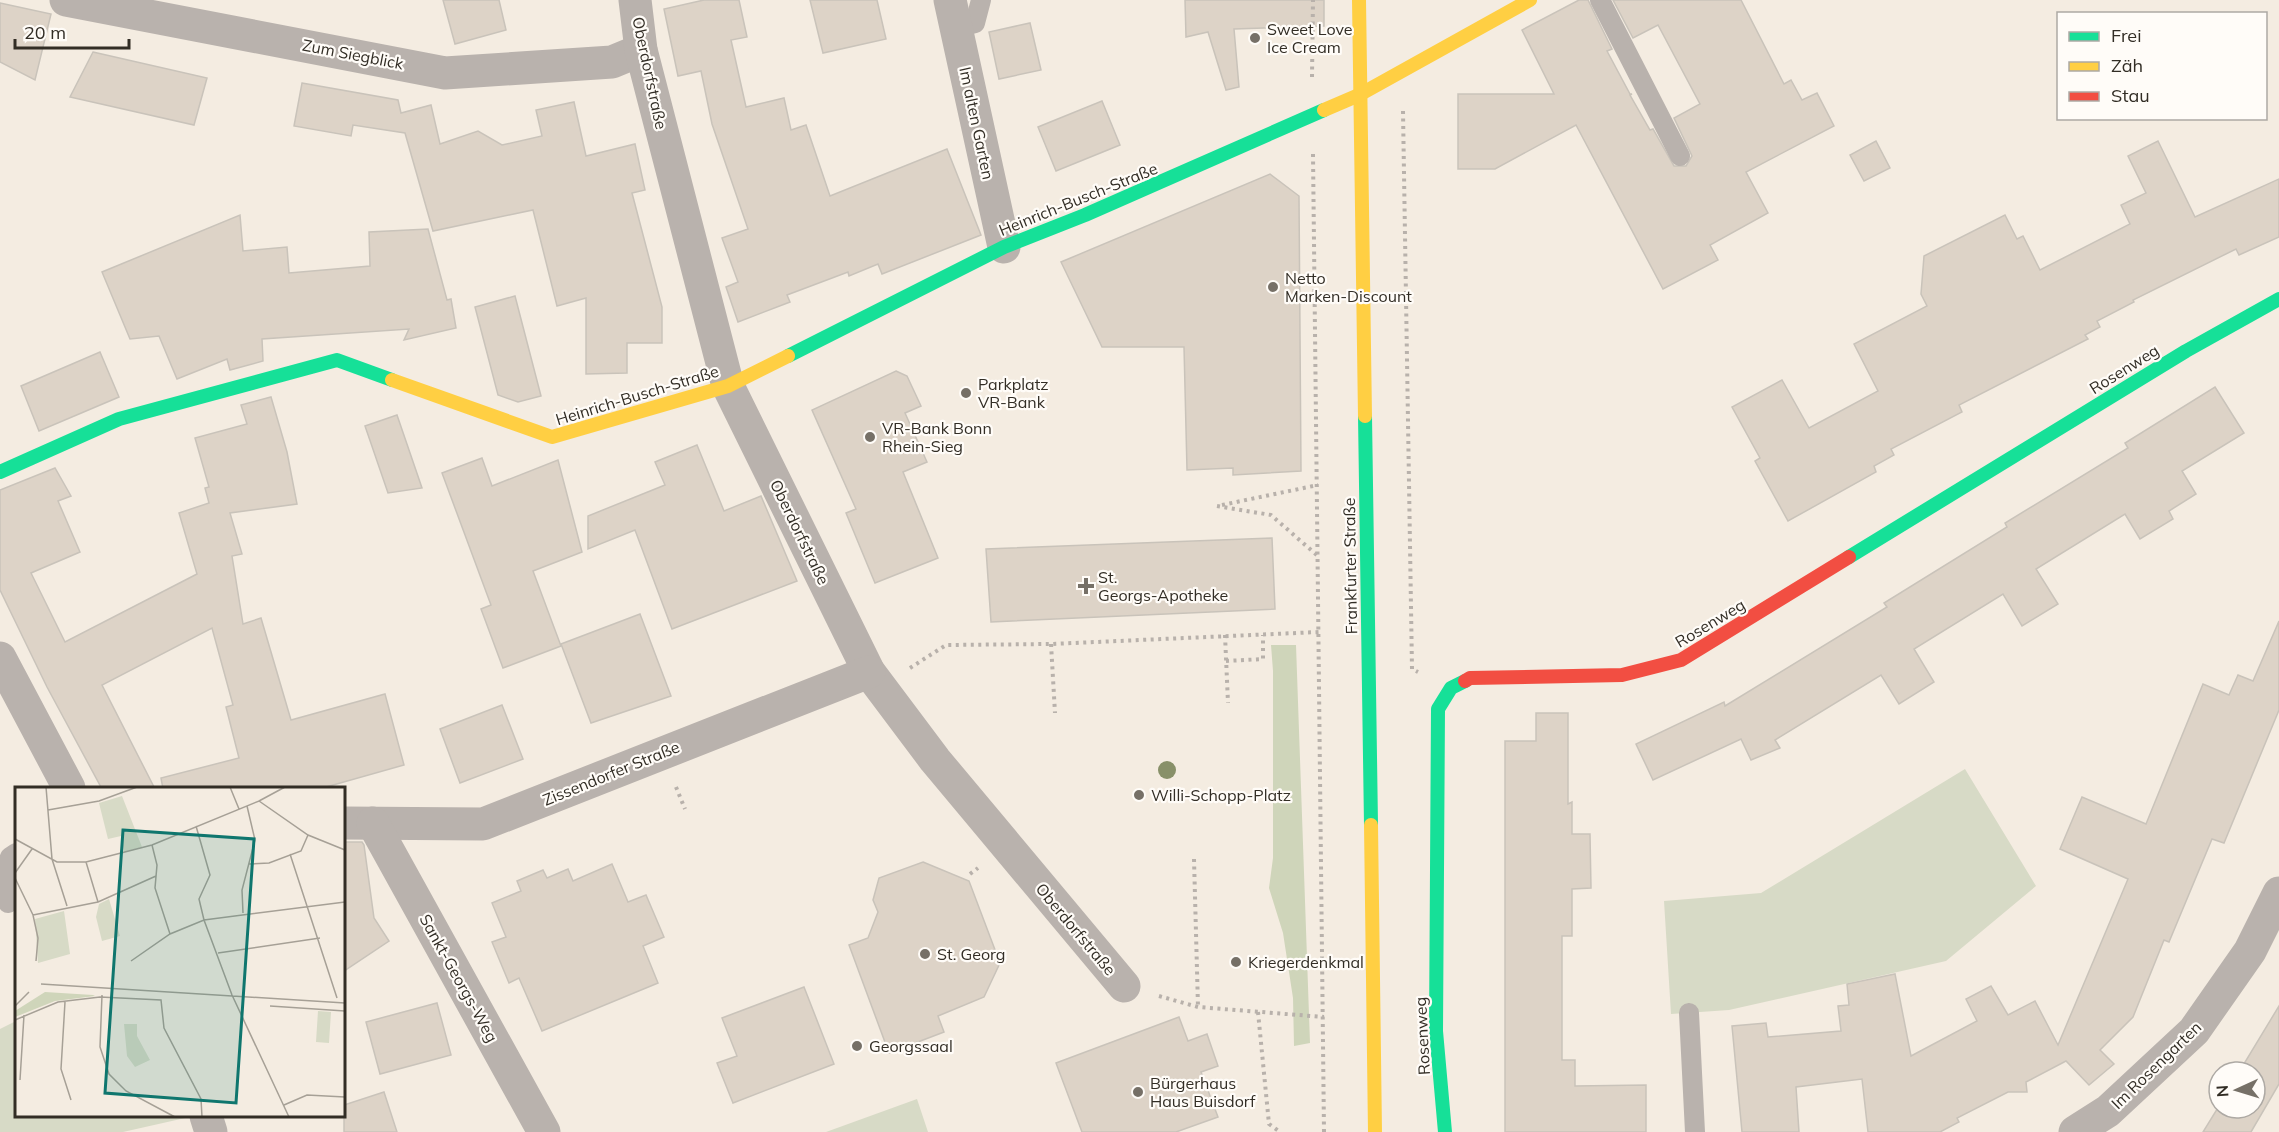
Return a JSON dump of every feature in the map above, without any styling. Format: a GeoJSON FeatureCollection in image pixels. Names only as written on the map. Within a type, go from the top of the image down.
{"type":"FeatureCollection","features":[{"type":"Feature","properties":{"kind":"street","name":"Zum Siegblick"},"geometry":{"type":"LineString","coordinates":[[66,0],[214,14],[445,73],[612,62],[641,50]]}},
{"type":"Feature","properties":{"kind":"street","name":"Oberdorfstraße"},"geometry":{"type":"LineString","coordinates":[[635,0],[641,50],[728,386],[875,680],[935,760],[1125,986]]}},
{"type":"Feature","properties":{"kind":"street","name":"Frankfurter Straße"},"geometry":{"type":"LineString","coordinates":[[1359,0],[1375,1132]]}},
{"type":"Feature","properties":{"kind":"street","name":"Heinrich-Busch-Straße"},"geometry":{"type":"LineString","coordinates":[[0,472],[119,419],[337,360],[552,438],[728,386],[1004,247],[1084,215],[1359,95],[1530,0]]}},
{"type":"Feature","properties":{"kind":"street","name":"Im alten Garten"},"geometry":{"type":"LineString","coordinates":[[953,14],[1004,247]]}},
{"type":"Feature","properties":{"kind":"street","name":"Rosenweg"},"geometry":{"type":"LineString","coordinates":[[1445,1132],[1436,1030],[1438,709],[1451,688],[1470,678],[1622,675],[1681,660],[2186,351],[2279,298]]}},
{"type":"Feature","properties":{"kind":"street"},"geometry":{"type":"LineString","coordinates":[[0,658],[68,787]]}},
{"type":"Feature","properties":{"kind":"street","name":"Zissendorfer Straße"},"geometry":{"type":"LineString","coordinates":[[358,823],[483,824],[875,680]]}},
{"type":"Feature","properties":{"kind":"street","name":"Sankt-Georgs-Weg"},"geometry":{"type":"LineString","coordinates":[[358,823],[544,1132]]}},
{"type":"Feature","properties":{"kind":"street","name":"Im Rosengarten"},"geometry":{"type":"LineString","coordinates":[[2075,1132],[2108,1111],[2194,1031],[2250,951],[2279,893]]}},
{"type":"Feature","properties":{"kind":"street"},"geometry":{"type":"LineString","coordinates":[[206,1117],[211,1132]]}},
{"type":"Feature","properties":{"kind":"lane"},"geometry":{"type":"LineString","coordinates":[[953,14],[975,23],[981,0]]}},
{"type":"Feature","properties":{"kind":"lane"},"geometry":{"type":"LineString","coordinates":[[1600,0],[1680,156]]}},
{"type":"Feature","properties":{"kind":"lane"},"geometry":{"type":"LineString","coordinates":[[8,903],[5,871],[10,857],[15,854]]}},
{"type":"Feature","properties":{"kind":"lane"},"geometry":{"type":"LineString","coordinates":[[1689,1013],[1695,1132]]}},
{"type":"Feature","properties":{"kind":"path"},"geometry":{"type":"LineString","coordinates":[[1313,0],[1312,117],[1319,556],[1324,1132]]}},
{"type":"Feature","properties":{"kind":"path"},"geometry":{"type":"LineString","coordinates":[[1403,72],[1412,669],[1451,688]]}},
{"type":"Feature","properties":{"kind":"path"},"geometry":{"type":"LineString","coordinates":[[1318,485],[1217,506],[1271,515],[1319,556]]}},
{"type":"Feature","properties":{"kind":"path"},"geometry":{"type":"LineString","coordinates":[[875,680],[946,645],[1051,644],[1319,632]]}},
{"type":"Feature","properties":{"kind":"path"},"geometry":{"type":"LineString","coordinates":[[1225,635],[1228,703]]}},
{"type":"Feature","properties":{"kind":"path"},"geometry":{"type":"LineString","coordinates":[[1226,661],[1263,659],[1263,635]]}},
{"type":"Feature","properties":{"kind":"path"},"geometry":{"type":"LineString","coordinates":[[1051,644],[1055,713]]}},
{"type":"Feature","properties":{"kind":"path"},"geometry":{"type":"LineString","coordinates":[[1194,859],[1198,1007]]}},
{"type":"Feature","properties":{"kind":"path"},"geometry":{"type":"LineString","coordinates":[[1125,986],[1198,1007],[1324,1017]]}},
{"type":"Feature","properties":{"kind":"path"},"geometry":{"type":"LineString","coordinates":[[1258,1012],[1269,1124],[1280,1132]]}},
{"type":"Feature","properties":{"kind":"green space"},"geometry":{"type":"Polygon","coordinates":[[[1271,645],[1296,645],[1310,1043],[1294,1046],[1293,998],[1283,933],[1269,888],[1273,858],[1271,645]]]}},
{"type":"Feature","properties":{"kind":"green space"},"geometry":{"type":"Polygon","coordinates":[[[1965,769],[2036,886],[1946,961],[1729,1010],[1671,1014],[1664,901],[1761,893],[1965,769]]]}},
{"type":"Feature","properties":{"kind":"green space"},"geometry":{"type":"Polygon","coordinates":[[[15,1022],[15,1117],[190,1117],[123,1132],[0,1132],[0,1029],[15,1022]]]}},
{"type":"Feature","properties":{"kind":"green space"},"geometry":{"type":"Polygon","coordinates":[[[917,1099],[928,1132],[826,1132],[917,1099]]]}},
{"type":"Feature","properties":{"kind":"building"},"geometry":{"type":"Polygon","coordinates":[[[443,0],[499,0],[506,30],[455,44],[443,0]]]}},
{"type":"Feature","properties":{"kind":"building"},"geometry":{"type":"Polygon","coordinates":[[[704,0],[739,0],[747,37],[731,40],[746,107],[784,98],[791,130],[806,125],[830,196],[947,149],[981,235],[882,274],[878,264],[849,276],[848,272],[787,295],[790,302],[738,322],[726,287],[738,282],[722,238],[748,229],[712,124],[701,71],[678,76],[664,9],[704,0]]]}},
{"type":"Feature","properties":{"kind":"building"},"geometry":{"type":"Polygon","coordinates":[[[810,0],[877,0],[886,39],[823,53],[810,0]]]}},
{"type":"Feature","properties":{"kind":"building"},"geometry":{"type":"Polygon","coordinates":[[[1185,0],[1324,0],[1324,26],[1234,29],[1239,87],[1226,90],[1208,32],[1186,37],[1185,0]]]}},
{"type":"Feature","properties":{"kind":"building"},"geometry":{"type":"Polygon","coordinates":[[[1579,0],[1588,0],[1612,49],[1607,51],[1650,130],[1653,129],[1674,166],[1686,166],[1692,156],[1674,118],[1700,104],[1658,25],[1633,38],[1613,0],[1741,0],[1784,84],[1791,80],[1802,100],[1817,93],[1834,126],[1746,172],[1768,213],[1710,245],[1718,260],[1663,289],[1576,125],[1495,169],[1458,169],[1458,94],[1554,94],[1522,30],[1579,0]]]}},
{"type":"Feature","properties":{"kind":"building"},"geometry":{"type":"Polygon","coordinates":[[[0,3],[51,14],[35,80],[0,62],[0,3]]]}},
{"type":"Feature","properties":{"kind":"building"},"geometry":{"type":"Polygon","coordinates":[[[1030,23],[1041,70],[999,79],[989,32],[1030,23]]]}},
{"type":"Feature","properties":{"kind":"building"},"geometry":{"type":"Polygon","coordinates":[[[93,52],[207,78],[194,125],[70,97],[93,52]]]}},
{"type":"Feature","properties":{"kind":"building"},"geometry":{"type":"Polygon","coordinates":[[[302,83],[398,100],[401,113],[431,105],[440,144],[478,131],[502,145],[542,136],[536,110],[574,102],[586,156],[635,144],[645,190],[632,193],[662,307],[662,343],[627,343],[627,373],[586,374],[586,298],[557,306],[533,210],[433,231],[405,133],[353,125],[351,136],[294,126],[302,83]]]}},
{"type":"Feature","properties":{"kind":"building"},"geometry":{"type":"Polygon","coordinates":[[[1102,101],[1120,145],[1056,171],[1038,127],[1102,101]]]}},
{"type":"Feature","properties":{"kind":"building"},"geometry":{"type":"Polygon","coordinates":[[[1876,141],[1890,168],[1864,181],[1850,155],[1876,141]]]}},
{"type":"Feature","properties":{"kind":"building"},"geometry":{"type":"Polygon","coordinates":[[[2158,141],[2195,217],[2279,179],[2279,237],[2239,255],[2236,249],[2133,300],[2134,302],[2097,321],[2100,327],[2085,335],[2088,339],[1959,405],[1962,412],[1891,449],[1894,455],[1874,466],[1876,472],[1788,521],[1755,461],[1760,458],[1732,407],[1782,380],[1809,428],[1878,391],[1854,344],[1927,306],[1921,294],[1924,256],[2005,215],[2017,239],[2023,236],[2040,270],[2130,224],[2121,205],[2146,193],[2128,156],[2158,141]]]}},
{"type":"Feature","properties":{"kind":"building"},"geometry":{"type":"Polygon","coordinates":[[[1270,174],[1299,196],[1301,471],[1233,475],[1233,468],[1187,470],[1184,347],[1102,347],[1061,262],[1270,174]]]}},
{"type":"Feature","properties":{"kind":"building"},"geometry":{"type":"Polygon","coordinates":[[[240,215],[243,251],[287,247],[289,273],[370,266],[369,232],[428,229],[447,300],[451,299],[456,328],[404,340],[409,329],[262,339],[263,361],[230,370],[227,359],[177,379],[159,336],[130,339],[102,272],[240,215]]]}},
{"type":"Feature","properties":{"kind":"building"},"geometry":{"type":"Polygon","coordinates":[[[515,296],[541,396],[518,402],[498,395],[475,307],[515,296]]]}},
{"type":"Feature","properties":{"kind":"building"},"geometry":{"type":"Polygon","coordinates":[[[100,352],[119,397],[39,431],[21,386],[100,352]]]}},
{"type":"Feature","properties":{"kind":"building"},"geometry":{"type":"Polygon","coordinates":[[[896,371],[907,376],[921,406],[905,413],[927,462],[903,472],[938,558],[875,583],[846,513],[856,509],[812,410],[896,371]]]}},
{"type":"Feature","properties":{"kind":"building"},"geometry":{"type":"Polygon","coordinates":[[[2215,387],[2244,433],[2182,471],[2196,494],[2169,511],[2173,519],[2140,539],[2125,514],[2036,569],[2058,604],[2022,626],[2003,594],[1914,649],[1934,682],[1899,704],[1881,675],[1775,740],[1780,748],[1751,760],[1741,739],[1653,780],[1636,744],[1724,702],[1725,706],[1887,607],[1884,603],[2007,527],[2005,523],[2128,448],[2125,443],[2215,387]]]}},
{"type":"Feature","properties":{"kind":"building"},"geometry":{"type":"Polygon","coordinates":[[[271,397],[287,452],[297,504],[230,513],[242,554],[232,556],[243,624],[261,618],[291,720],[385,694],[404,765],[326,787],[163,787],[161,778],[239,758],[226,707],[233,705],[212,628],[102,685],[154,787],[101,787],[47,687],[0,590],[0,490],[55,468],[71,496],[58,501],[80,552],[31,573],[65,642],[197,574],[179,513],[209,503],[205,488],[209,487],[195,438],[247,424],[241,405],[271,397]]]}},
{"type":"Feature","properties":{"kind":"building"},"geometry":{"type":"Polygon","coordinates":[[[397,415],[422,488],[388,493],[365,426],[397,415]]]}},
{"type":"Feature","properties":{"kind":"building"},"geometry":{"type":"Polygon","coordinates":[[[697,445],[724,511],[761,496],[797,581],[672,629],[635,530],[588,549],[588,516],[665,485],[655,462],[697,445]]]}},
{"type":"Feature","properties":{"kind":"building"},"geometry":{"type":"Polygon","coordinates":[[[482,458],[492,486],[558,460],[582,552],[533,571],[561,646],[503,668],[481,609],[491,605],[442,473],[482,458]]]}},
{"type":"Feature","properties":{"kind":"building"},"geometry":{"type":"Polygon","coordinates":[[[1272,538],[1275,609],[991,622],[986,549],[1272,538]]]}},
{"type":"Feature","properties":{"kind":"building"},"geometry":{"type":"Polygon","coordinates":[[[640,614],[671,696],[591,723],[561,644],[640,614]]]}},
{"type":"Feature","properties":{"kind":"building"},"geometry":{"type":"Polygon","coordinates":[[[2279,621],[2279,710],[2224,843],[2212,839],[2169,942],[2164,940],[2133,1017],[2100,1050],[2114,1064],[2089,1085],[2066,1061],[2026,1082],[2027,1092],[2008,1092],[1957,1118],[1959,1122],[1940,1132],[1868,1132],[1862,1079],[1796,1087],[1799,1132],[1742,1132],[1732,1026],[1766,1023],[1768,1037],[1841,1031],[1838,1006],[1849,1005],[1847,984],[1895,974],[1911,1056],[1977,1021],[1966,999],[1991,986],[2008,1015],[2035,1001],[2058,1045],[2128,879],[2060,849],[2082,797],[2146,824],[2203,684],[2229,695],[2238,675],[2253,681],[2279,621]]]}},
{"type":"Feature","properties":{"kind":"building"},"geometry":{"type":"Polygon","coordinates":[[[502,705],[523,759],[460,783],[440,729],[502,705]]]}},
{"type":"Feature","properties":{"kind":"building"},"geometry":{"type":"Polygon","coordinates":[[[1536,713],[1568,713],[1568,804],[1572,802],[1572,834],[1590,834],[1591,888],[1572,889],[1572,936],[1562,936],[1562,1060],[1575,1060],[1575,1086],[1646,1085],[1646,1132],[1505,1132],[1505,741],[1536,741],[1536,713]]]}},
{"type":"Feature","properties":{"kind":"building"},"geometry":{"type":"Polygon","coordinates":[[[345,842],[362,842],[364,845],[374,918],[389,941],[345,970],[345,842]]]}},
{"type":"Feature","properties":{"kind":"building","name":"St. Georg"},"geometry":{"type":"Polygon","coordinates":[[[923,862],[969,881],[1000,963],[984,997],[938,1016],[944,1032],[889,1053],[849,945],[868,938],[878,912],[873,900],[879,878],[923,862]]]}},
{"type":"Feature","properties":{"kind":"building"},"geometry":{"type":"Polygon","coordinates":[[[612,864],[628,902],[646,895],[664,937],[643,946],[658,983],[542,1031],[519,978],[509,983],[492,942],[506,937],[492,903],[521,891],[517,881],[543,870],[547,878],[568,869],[573,881],[612,864]]]}},
{"type":"Feature","properties":{"kind":"building"},"geometry":{"type":"Polygon","coordinates":[[[804,987],[834,1064],[733,1103],[717,1063],[737,1056],[722,1018],[804,987]]]}},
{"type":"Feature","properties":{"kind":"building"},"geometry":{"type":"Polygon","coordinates":[[[437,1003],[451,1055],[380,1074],[366,1022],[437,1003]]]}},
{"type":"Feature","properties":{"kind":"building"},"geometry":{"type":"Polygon","coordinates":[[[2279,1006],[2279,1084],[2267,1105],[2267,1060],[2246,1060],[2279,1006]]]}},
{"type":"Feature","properties":{"kind":"building","name":"Bürgerhaus Haus Buisdorf"},"geometry":{"type":"Polygon","coordinates":[[[1179,1017],[1188,1041],[1207,1034],[1218,1066],[1201,1072],[1218,1117],[1176,1132],[1082,1132],[1056,1063],[1179,1017]]]}},
{"type":"Feature","properties":{"kind":"building"},"geometry":{"type":"Polygon","coordinates":[[[384,1092],[397,1132],[344,1132],[345,1105],[384,1092]]]}},
{"type":"Feature","properties":{"kind":"building"},"geometry":{"type":"Polygon","coordinates":[[[2210,1120],[2258,1120],[2251,1132],[2203,1132],[2210,1120]]]}},
{"type":"Feature","properties":{"kind":"traffic: fast"},"geometry":{"type":"LineString","coordinates":[[788,356],[1004,247],[1085,215],[1324,110]]}},
{"type":"Feature","properties":{"kind":"traffic: fast"},"geometry":{"type":"LineString","coordinates":[[1849,557],[2186,351],[2279,299]]}},
{"type":"Feature","properties":{"kind":"traffic: fast"},"geometry":{"type":"LineString","coordinates":[[0,472],[119,419],[337,360],[392,380]]}},
{"type":"Feature","properties":{"kind":"traffic: fast"},"geometry":{"type":"LineString","coordinates":[[1365,416],[1371,825]]}},
{"type":"Feature","properties":{"kind":"traffic: fast"},"geometry":{"type":"LineString","coordinates":[[1445,1132],[1436,1031],[1438,709],[1451,688],[1465,681]]}},
{"type":"Feature","properties":{"kind":"traffic: slow"},"geometry":{"type":"LineString","coordinates":[[1359,0],[1365,416]]}},
{"type":"Feature","properties":{"kind":"traffic: slow"},"geometry":{"type":"LineString","coordinates":[[1324,110],[1359,95],[1530,0]]}},
{"type":"Feature","properties":{"kind":"traffic: slow"},"geometry":{"type":"LineString","coordinates":[[392,380],[552,437],[728,386],[788,356]]}},
{"type":"Feature","properties":{"kind":"traffic: slow"},"geometry":{"type":"LineString","coordinates":[[1371,825],[1375,1132]]}},
{"type":"Feature","properties":{"kind":"traffic: jam"},"geometry":{"type":"LineString","coordinates":[[1465,681],[1470,678],[1622,675],[1681,660],[1849,557]]}},
{"type":"Feature","properties":{"kind":"place","name":"Sweet Love Ice Cream"},"geometry":{"type":"Point","coordinates":[1255,38]}},
{"type":"Feature","properties":{"kind":"place","name":"Netto Marken-Discount"},"geometry":{"type":"Point","coordinates":[1273,287]}},
{"type":"Feature","properties":{"kind":"place","name":"Parkplatz VR-Bank"},"geometry":{"type":"Point","coordinates":[966,393]}},
{"type":"Feature","properties":{"kind":"place","name":"VR-Bank Bonn Rhein-Sieg"},"geometry":{"type":"Point","coordinates":[870,437]}},
{"type":"Feature","properties":{"kind":"place","name":"St. Georgs-Apotheke"},"geometry":{"type":"Point","coordinates":[1086,586]}},
{"type":"Feature","properties":{"kind":"place","name":"Willi-Schopp-Platz"},"geometry":{"type":"Point","coordinates":[1139,795]}},
{"type":"Feature","properties":{"kind":"place","name":"St. Georg"},"geometry":{"type":"Point","coordinates":[925,954]}},
{"type":"Feature","properties":{"kind":"place","name":"Kriegerdenkmal"},"geometry":{"type":"Point","coordinates":[1236,962]}},
{"type":"Feature","properties":{"kind":"place","name":"Georgssaal"},"geometry":{"type":"Point","coordinates":[857,1046]}},
{"type":"Feature","properties":{"kind":"place","name":"Bürgerhaus Haus Buisdorf"},"geometry":{"type":"Point","coordinates":[1138,1092]}}]}
